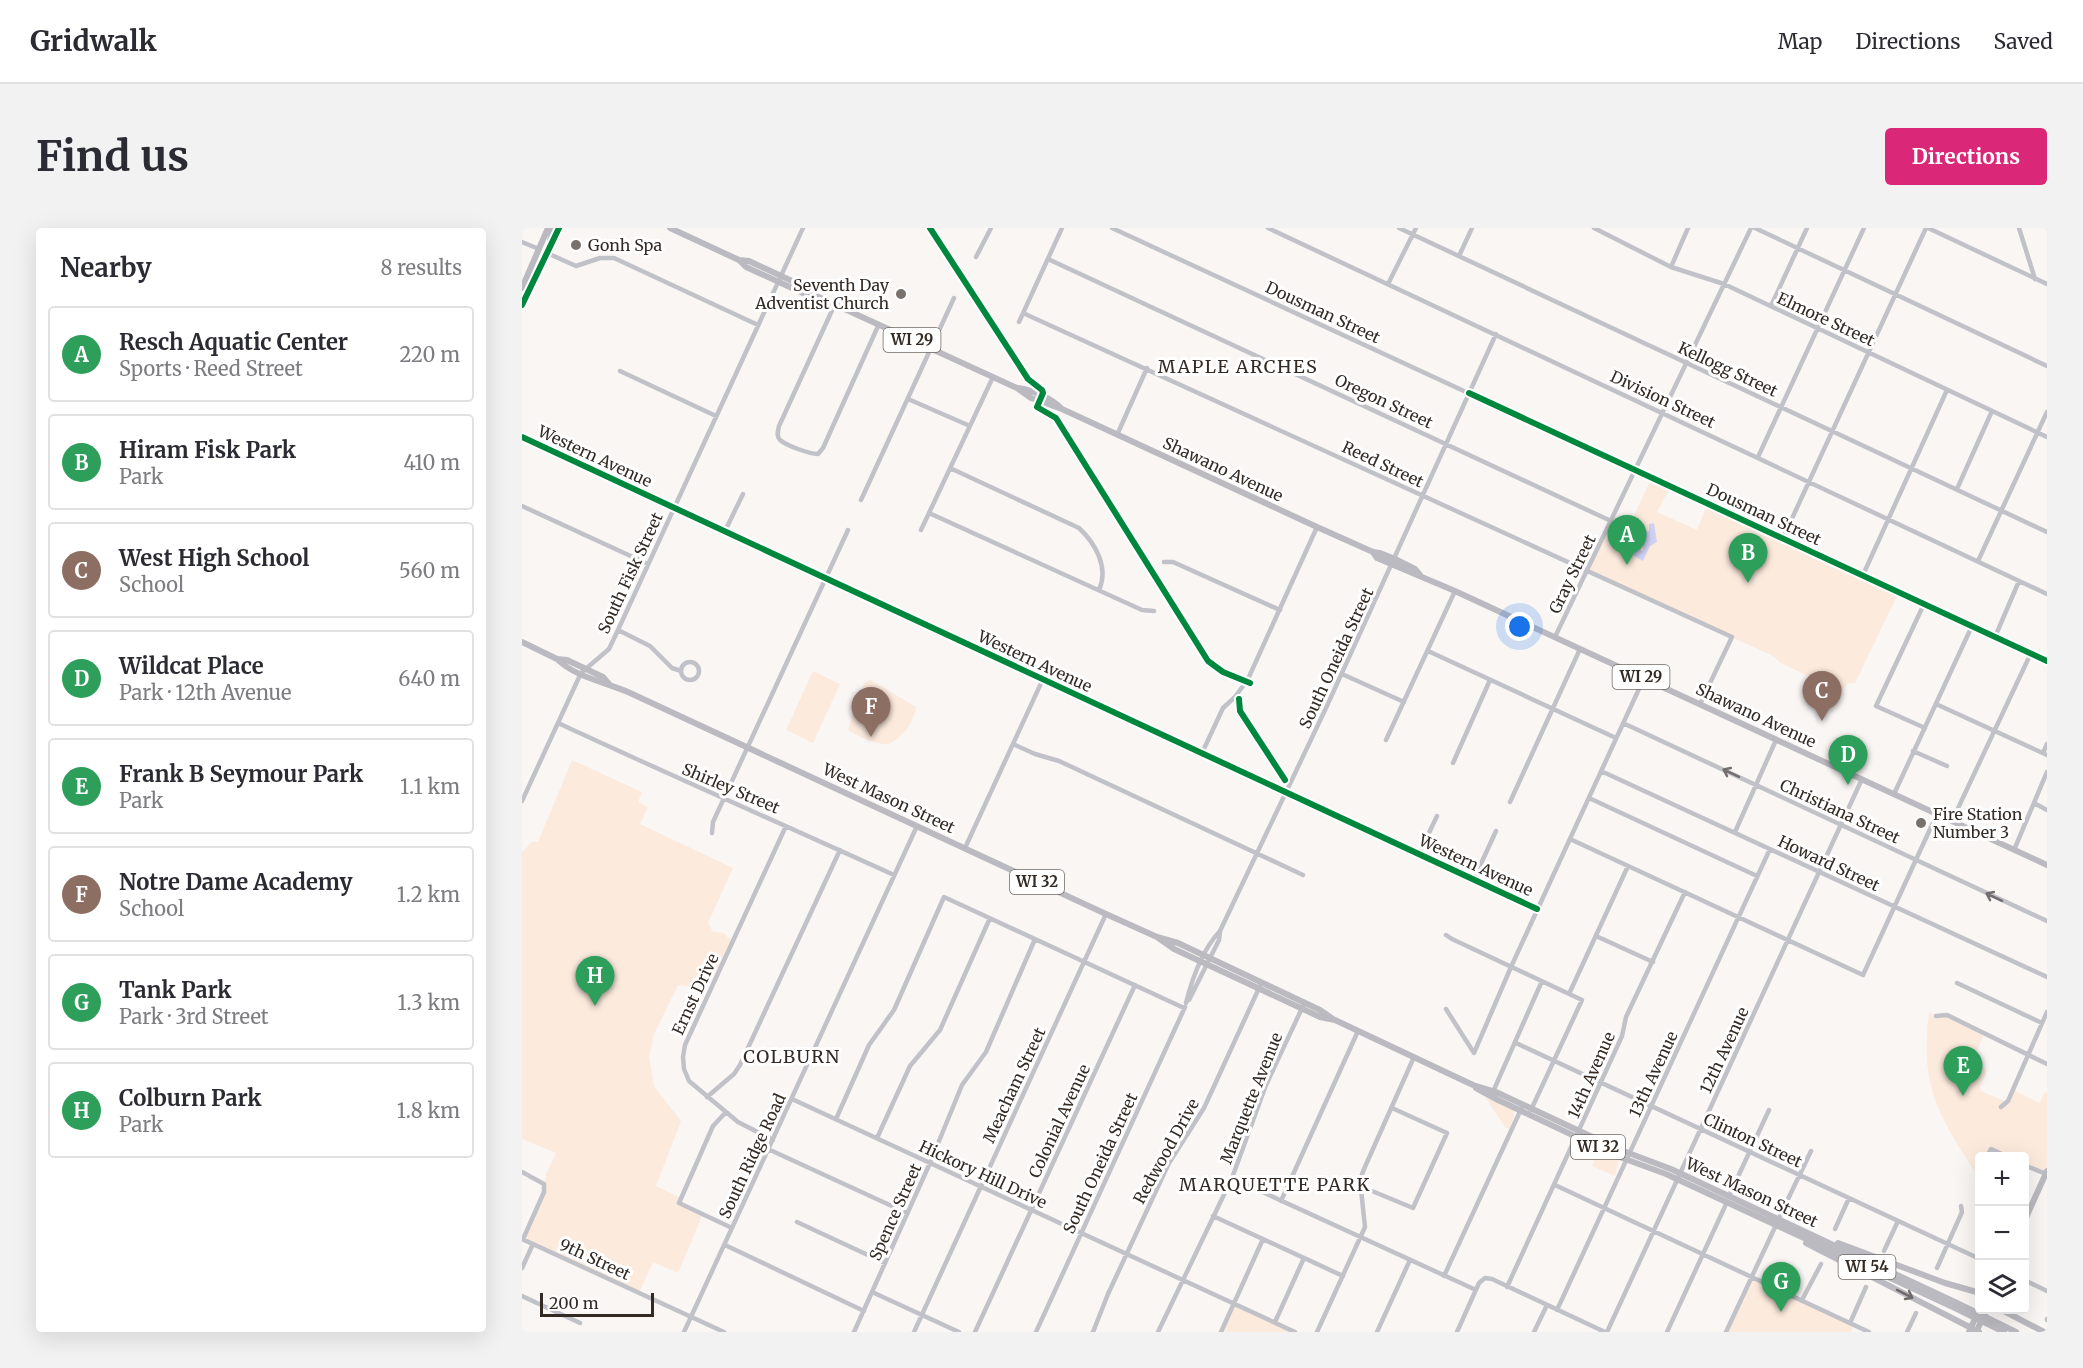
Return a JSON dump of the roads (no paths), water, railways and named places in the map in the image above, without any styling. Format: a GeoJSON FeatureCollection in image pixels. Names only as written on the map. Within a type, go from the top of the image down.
{"type":"FeatureCollection","features":[{"type":"Feature","properties":{"kind":"main road"},"geometry":{"type":"LineString","coordinates":[[522,288],[548,228]]}},
{"type":"Feature","properties":{"kind":"main road"},"geometry":{"type":"LineString","coordinates":[[547,253],[553,228]]}},
{"type":"Feature","properties":{"kind":"main road"},"geometry":{"type":"LineString","coordinates":[[522,305],[559,228]]}},
{"type":"Feature","properties":{"kind":"main road","name":"Shawano Avenue"},"geometry":{"type":"LineString","coordinates":[[670,228],[739,260],[746,267],[779,278],[805,294],[814,295],[879,324],[1017,388],[1031,398],[1373,552],[1380,553],[1393,562],[1414,569],[1420,575],[2047,865]]}},
{"type":"Feature","properties":{"kind":"main road","name":"West Mason Street"},"geometry":{"type":"LineString","coordinates":[[522,642],[557,658],[567,660],[600,682],[748,747],[1157,937],[1174,949],[1206,960],[1303,1005],[1320,1017],[1335,1020],[1521,1108],[1628,1157],[1678,1176],[2016,1332]]}},
{"type":"Feature","properties":{"kind":"main road"},"geometry":{"type":"LineString","coordinates":[[2029,1213],[2047,1172]]}},
{"type":"Feature","properties":{"kind":"main road","name":"WI 32"},"geometry":{"type":"LineString","coordinates":[[1780,1223],[1800,1227],[1975,1297]]}},
{"type":"Feature","properties":{"kind":"main road","name":"WI 32"},"geometry":{"type":"LineString","coordinates":[[1780,1223],[1788,1234],[1974,1331]]}},
{"type":"Feature","properties":{"kind":"main road"},"geometry":{"type":"LineString","coordinates":[[1945,1283],[1975,1292]]}},
{"type":"Feature","properties":{"kind":"main road","name":"West Mason Street"},"geometry":{"type":"LineString","coordinates":[[1956,1306],[2004,1332]]}},
{"type":"Feature","properties":{"kind":"main road"},"geometry":{"type":"LineString","coordinates":[[1974,1331],[1978,1314]]}},
{"type":"Feature","properties":{"kind":"main road"},"geometry":{"type":"LineString","coordinates":[[1974,1331],[1985,1314]]}},
{"type":"Feature","properties":{"kind":"main road"},"geometry":{"type":"LineString","coordinates":[[2010,1314],[2044,1332]]}},
{"type":"Feature","properties":{"kind":"street","name":"South Fisk Street"},"geometry":{"type":"LineString","coordinates":[[522,801],[584,671],[609,649],[802,228]]}},
{"type":"Feature","properties":{"kind":"street"},"geometry":{"type":"LineString","coordinates":[[976,257],[992,228]]}},
{"type":"Feature","properties":{"kind":"street"},"geometry":{"type":"LineString","coordinates":[[1019,322],[1062,228]]}},
{"type":"Feature","properties":{"kind":"street","name":"Dousman Street"},"geometry":{"type":"LineString","coordinates":[[1112,228],[2047,661]]}},
{"type":"Feature","properties":{"kind":"street","name":"Division Street"},"geometry":{"type":"LineString","coordinates":[[1268,228],[2047,594]]}},
{"type":"Feature","properties":{"kind":"street","name":"Kellogg Street"},"geometry":{"type":"LineString","coordinates":[[1399,228],[2047,532]]}},
{"type":"Feature","properties":{"kind":"street"},"geometry":{"type":"LineString","coordinates":[[1388,284],[1416,228]]}},
{"type":"Feature","properties":{"kind":"street"},"geometry":{"type":"LineString","coordinates":[[1459,256],[1472,228]]}},
{"type":"Feature","properties":{"kind":"street","name":"Elmore Street"},"geometry":{"type":"LineString","coordinates":[[1594,228],[1671,267],[1724,284],[2047,437]]}},
{"type":"Feature","properties":{"kind":"street"},"geometry":{"type":"LineString","coordinates":[[1671,267],[1688,228]]}},
{"type":"Feature","properties":{"kind":"street"},"geometry":{"type":"LineString","coordinates":[[1753,228],[2047,366]]}},
{"type":"Feature","properties":{"kind":"street","name":"Gray Street"},"geometry":{"type":"LineString","coordinates":[[1555,637],[1753,228]]}},
{"type":"Feature","properties":{"kind":"street"},"geometry":{"type":"LineString","coordinates":[[1771,306],[1807,228]]}},
{"type":"Feature","properties":{"kind":"street"},"geometry":{"type":"LineString","coordinates":[[1758,457],[1864,228]]}},
{"type":"Feature","properties":{"kind":"street"},"geometry":{"type":"LineString","coordinates":[[1783,538],[1867,352],[1927,228],[2047,284]]}},
{"type":"Feature","properties":{"kind":"street"},"geometry":{"type":"LineString","coordinates":[[2027,228],[2020,229],[2035,279]]}},
{"type":"Feature","properties":{"kind":"street"},"geometry":{"type":"LineString","coordinates":[[522,242],[539,249]]}},
{"type":"Feature","properties":{"kind":"street"},"geometry":{"type":"LineString","coordinates":[[547,253],[576,266],[600,258],[609,257],[619,260],[758,325]]}},
{"type":"Feature","properties":{"kind":"street","name":"Oregon Street"},"geometry":{"type":"LineString","coordinates":[[1048,259],[1611,521]]}},
{"type":"Feature","properties":{"kind":"street"},"geometry":{"type":"LineString","coordinates":[[861,500],[954,298]]}},
{"type":"Feature","properties":{"kind":"street"},"geometry":{"type":"LineString","coordinates":[[835,304],[777,434],[780,440],[810,454],[818,454],[823,448],[879,324]]}},
{"type":"Feature","properties":{"kind":"street","name":"Reed Street"},"geometry":{"type":"LineString","coordinates":[[1023,313],[1732,637],[1700,704]]}},
{"type":"Feature","properties":{"kind":"street","name":"South Oneida Street"},"geometry":{"type":"LineString","coordinates":[[1036,1332],[1185,1006],[1190,987],[1219,940],[1220,931],[1342,674],[1496,334]]}},
{"type":"Feature","properties":{"kind":"street"},"geometry":{"type":"LineString","coordinates":[[1117,435],[1147,368]]}},
{"type":"Feature","properties":{"kind":"street"},"geometry":{"type":"LineString","coordinates":[[620,371],[716,416]]}},
{"type":"Feature","properties":{"kind":"street"},"geometry":{"type":"LineString","coordinates":[[921,530],[993,377]]}},
{"type":"Feature","properties":{"kind":"street"},"geometry":{"type":"LineString","coordinates":[[1863,575],[1947,390]]}},
{"type":"Feature","properties":{"kind":"street"},"geometry":{"type":"LineString","coordinates":[[908,399],[970,426]]}},
{"type":"Feature","properties":{"kind":"street"},"geometry":{"type":"LineString","coordinates":[[1957,489],[1992,411]]}},
{"type":"Feature","properties":{"kind":"street"},"geometry":{"type":"LineString","coordinates":[[1977,561],[2047,412]]}},
{"type":"Feature","properties":{"kind":"street","name":"Western Avenue"},"geometry":{"type":"LineString","coordinates":[[522,437],[1537,909]]}},
{"type":"Feature","properties":{"kind":"street"},"geometry":{"type":"LineString","coordinates":[[950,468],[1080,528],[1101,560],[1104,572],[1099,590]]}},
{"type":"Feature","properties":{"kind":"street"},"geometry":{"type":"LineString","coordinates":[[725,531],[743,494]]}},
{"type":"Feature","properties":{"kind":"street"},"geometry":{"type":"LineString","coordinates":[[522,506],[648,564]]}},
{"type":"Feature","properties":{"kind":"street"},"geometry":{"type":"LineString","coordinates":[[929,513],[1142,610],[1154,611]]}},
{"type":"Feature","properties":{"kind":"street"},"geometry":{"type":"LineString","coordinates":[[1202,753],[1223,708],[1248,680],[1317,527]]}},
{"type":"Feature","properties":{"kind":"street"},"geometry":{"type":"LineString","coordinates":[[712,833],[713,822],[848,530]]}},
{"type":"Feature","properties":{"kind":"street"},"geometry":{"type":"LineString","coordinates":[[1164,562],[1173,561],[1280,610]]}},
{"type":"Feature","properties":{"kind":"street"},"geometry":{"type":"LineString","coordinates":[[1995,637],[2019,581]]}},
{"type":"Feature","properties":{"kind":"street"},"geometry":{"type":"LineString","coordinates":[[1386,740],[1455,591]]}},
{"type":"Feature","properties":{"kind":"street"},"geometry":{"type":"LineString","coordinates":[[1924,604],[1876,706],[1925,728]]}},
{"type":"Feature","properties":{"kind":"street"},"geometry":{"type":"LineString","coordinates":[[1894,794],[1972,626]]}},
{"type":"Feature","properties":{"kind":"street"},"geometry":{"type":"LineString","coordinates":[[618,630],[650,646],[683,677],[691,680],[699,676],[700,670],[697,664],[688,662],[679,671]]}},
{"type":"Feature","properties":{"kind":"street"},"geometry":{"type":"LineString","coordinates":[[1510,802],[1580,649]]}},
{"type":"Feature","properties":{"kind":"street"},"geometry":{"type":"LineString","coordinates":[[1428,651],[1616,738]]}},
{"type":"Feature","properties":{"kind":"street"},"geometry":{"type":"LineString","coordinates":[[1952,821],[2031,653]]}},
{"type":"Feature","properties":{"kind":"street"},"geometry":{"type":"LineString","coordinates":[[1342,674],[1404,702]]}},
{"type":"Feature","properties":{"kind":"street"},"geometry":{"type":"LineString","coordinates":[[1446,1009],[1474,1053],[1499,992],[1644,678]]}},
{"type":"Feature","properties":{"kind":"street"},"geometry":{"type":"LineString","coordinates":[[965,848],[1043,679]]}},
{"type":"Feature","properties":{"kind":"street"},"geometry":{"type":"LineString","coordinates":[[1453,763],[1490,680]]}},
{"type":"Feature","properties":{"kind":"street"},"geometry":{"type":"LineString","coordinates":[[1936,704],[2045,754],[2047,744]]}},
{"type":"Feature","properties":{"kind":"street","name":"Shirley Street"},"geometry":{"type":"LineString","coordinates":[[558,723],[723,800],[894,875]]}},
{"type":"Feature","properties":{"kind":"street","name":"Christiana Street"},"geometry":{"type":"LineString","coordinates":[[1623,723],[2047,921]]}},
{"type":"Feature","properties":{"kind":"street"},"geometry":{"type":"LineString","coordinates":[[1735,832],[1776,740]]}},
{"type":"Feature","properties":{"kind":"street"},"geometry":{"type":"LineString","coordinates":[[1013,744],[1059,761],[1303,875]]}},
{"type":"Feature","properties":{"kind":"street"},"geometry":{"type":"LineString","coordinates":[[1913,751],[1947,766]]}},
{"type":"Feature","properties":{"kind":"street","name":"Howard Street"},"geometry":{"type":"LineString","coordinates":[[1601,771],[2047,977]]}},
{"type":"Feature","properties":{"kind":"street"},"geometry":{"type":"LineString","coordinates":[[2014,849],[2047,772]]}},
{"type":"Feature","properties":{"kind":"street","name":"12th Avenue"},"geometry":{"type":"LineString","coordinates":[[1606,1332],[1862,779]]}},
{"type":"Feature","properties":{"kind":"street"},"geometry":{"type":"LineString","coordinates":[[1589,798],[1757,876]]}},
{"type":"Feature","properties":{"kind":"street"},"geometry":{"type":"LineString","coordinates":[[2034,803],[2047,810]]}},
{"type":"Feature","properties":{"kind":"street"},"geometry":{"type":"LineString","coordinates":[[1570,839],[1863,975],[1937,814]]}},
{"type":"Feature","properties":{"kind":"street"},"geometry":{"type":"LineString","coordinates":[[1419,854],[1437,816]]}},
{"type":"Feature","properties":{"kind":"street","name":"South Ridge Road"},"geometry":{"type":"LineString","coordinates":[[684,1332],[917,825]]}},
{"type":"Feature","properties":{"kind":"street","name":"Ernst Drive"},"geometry":{"type":"LineString","coordinates":[[773,1140],[743,1125],[689,1081],[682,1057],[786,826]]}},
{"type":"Feature","properties":{"kind":"street"},"geometry":{"type":"LineString","coordinates":[[1474,879],[1496,831]]}},
{"type":"Feature","properties":{"kind":"street","name":"13th Avenue"},"geometry":{"type":"LineString","coordinates":[[1557,1310],[1770,849]]}},
{"type":"Feature","properties":{"kind":"street"},"geometry":{"type":"LineString","coordinates":[[707,1097],[734,1074],[740,1065],[840,850]]}},
{"type":"Feature","properties":{"kind":"street"},"geometry":{"type":"LineString","coordinates":[[1569,994],[1628,866]]}},
{"type":"Feature","properties":{"kind":"street","name":"14th Avenue"},"geometry":{"type":"LineString","coordinates":[[1508,1287],[1622,1036],[1626,1017],[1685,892]]}},
{"type":"Feature","properties":{"kind":"street"},"geometry":{"type":"LineString","coordinates":[[836,1119],[869,1045],[894,1010],[944,897],[1135,986],[1185,1006]]}},
{"type":"Feature","properties":{"kind":"street","name":"Meacham Street"},"geometry":{"type":"LineString","coordinates":[[914,1332],[1106,914]]}},
{"type":"Feature","properties":{"kind":"street"},"geometry":{"type":"LineString","coordinates":[[877,1138],[910,1066],[940,1030],[990,918]]}},
{"type":"Feature","properties":{"kind":"street"},"geometry":{"type":"LineString","coordinates":[[1446,934],[1452,939],[1582,1000],[1530,1112]]}},
{"type":"Feature","properties":{"kind":"street"},"geometry":{"type":"LineString","coordinates":[[1596,936],[1653,962]]}},
{"type":"Feature","properties":{"kind":"street","name":"Spence Street"},"geometry":{"type":"LineString","coordinates":[[854,1332],[930,1163],[962,1085],[986,1052],[1035,939]]}},
{"type":"Feature","properties":{"kind":"street"},"geometry":{"type":"LineString","coordinates":[[1492,1094],[1542,981]]}},
{"type":"Feature","properties":{"kind":"street"},"geometry":{"type":"LineString","coordinates":[[1957,983],[2042,1023]]}},
{"type":"Feature","properties":{"kind":"street","name":"Redwood Drive"},"geometry":{"type":"LineString","coordinates":[[1093,1332],[1169,1163],[1204,1107],[1260,985]]}},
{"type":"Feature","properties":{"kind":"street","name":"Colonial Avenue"},"geometry":{"type":"LineString","coordinates":[[975,1332],[1135,986]]}},
{"type":"Feature","properties":{"kind":"street","name":"Marquette Avenue"},"geometry":{"type":"LineString","coordinates":[[1158,1332],[1232,1178],[1266,1085],[1303,1005]]}},
{"type":"Feature","properties":{"kind":"street"},"geometry":{"type":"LineString","coordinates":[[2001,1107],[2007,1102],[2047,1012]]}},
{"type":"Feature","properties":{"kind":"street"},"geometry":{"type":"LineString","coordinates":[[1936,1016],[1947,1016],[2047,1064]]}},
{"type":"Feature","properties":{"kind":"street"},"geometry":{"type":"LineString","coordinates":[[1281,1201],[1358,1031]]}},
{"type":"Feature","properties":{"kind":"street","name":"Clinton Street"},"geometry":{"type":"LineString","coordinates":[[1516,1043],[1975,1257]]}},
{"type":"Feature","properties":{"kind":"street"},"geometry":{"type":"LineString","coordinates":[[1317,1332],[1365,1227],[1360,1180],[1414,1057]]}},
{"type":"Feature","properties":{"kind":"street","name":"Hickory Hill Drive"},"geometry":{"type":"LineString","coordinates":[[792,1099],[1295,1332]]}},
{"type":"Feature","properties":{"kind":"street"},"geometry":{"type":"LineString","coordinates":[[1361,1191],[1372,1191],[1413,1209],[1447,1133],[1392,1108]]}},
{"type":"Feature","properties":{"kind":"street"},"geometry":{"type":"LineString","coordinates":[[1444,1276],[1521,1108]]}},
{"type":"Feature","properties":{"kind":"street"},"geometry":{"type":"LineString","coordinates":[[1667,1332],[1770,1110]]}},
{"type":"Feature","properties":{"kind":"street"},"geometry":{"type":"LineString","coordinates":[[726,1112],[713,1126],[679,1203],[732,1228]]}},
{"type":"Feature","properties":{"kind":"street"},"geometry":{"type":"LineString","coordinates":[[768,1149],[907,1214]]}},
{"type":"Feature","properties":{"kind":"street"},"geometry":{"type":"LineString","coordinates":[[1726,1332],[1780,1223],[1811,1151]]}},
{"type":"Feature","properties":{"kind":"street"},"geometry":{"type":"LineString","coordinates":[[2029,1166],[2047,1172]]}},
{"type":"Feature","properties":{"kind":"street"},"geometry":{"type":"LineString","coordinates":[[522,1172],[544,1184],[544,1192],[522,1239]]}},
{"type":"Feature","properties":{"kind":"street"},"geometry":{"type":"LineString","coordinates":[[1232,1178],[1476,1290]]}},
{"type":"Feature","properties":{"kind":"street"},"geometry":{"type":"LineString","coordinates":[[1555,1185],[1869,1332]]}},
{"type":"Feature","properties":{"kind":"street"},"geometry":{"type":"LineString","coordinates":[[1835,1229],[1848,1198]]}},
{"type":"Feature","properties":{"kind":"street"},"geometry":{"type":"LineString","coordinates":[[1937,1268],[1962,1212],[1961,1206]]}},
{"type":"Feature","properties":{"kind":"street"},"geometry":{"type":"LineString","coordinates":[[1213,1215],[1343,1276]]}},
{"type":"Feature","properties":{"kind":"street"},"geometry":{"type":"LineString","coordinates":[[1884,1251],[1898,1221]]}},
{"type":"Feature","properties":{"kind":"street"},"geometry":{"type":"LineString","coordinates":[[797,1222],[885,1263]]}},
{"type":"Feature","properties":{"kind":"street","name":"9th Street"},"geometry":{"type":"LineString","coordinates":[[522,1239],[724,1332]]}},
{"type":"Feature","properties":{"kind":"street"},"geometry":{"type":"LineString","coordinates":[[1221,1332],[1263,1239]]}},
{"type":"Feature","properties":{"kind":"street"},"geometry":{"type":"LineString","coordinates":[[522,1268],[533,1244]]}},
{"type":"Feature","properties":{"kind":"street"},"geometry":{"type":"LineString","coordinates":[[724,1245],[864,1311]]}},
{"type":"Feature","properties":{"kind":"street"},"geometry":{"type":"LineString","coordinates":[[1275,1322],[1304,1258]]}},
{"type":"Feature","properties":{"kind":"street"},"geometry":{"type":"LineString","coordinates":[[1377,1332],[1410,1260]]}},
{"type":"Feature","properties":{"kind":"street"},"geometry":{"type":"LineString","coordinates":[[1802,1300],[1821,1263]]}},
{"type":"Feature","properties":{"kind":"street"},"geometry":{"type":"LineString","coordinates":[[1457,1332],[1476,1290],[1485,1278],[1492,1279],[1606,1332]]}},
{"type":"Feature","properties":{"kind":"street"},"geometry":{"type":"LineString","coordinates":[[2029,1282],[2047,1291]]}},
{"type":"Feature","properties":{"kind":"street"},"geometry":{"type":"LineString","coordinates":[[1850,1323],[1866,1287]]}},
{"type":"Feature","properties":{"kind":"street"},"geometry":{"type":"LineString","coordinates":[[872,1292],[959,1332]]}},
{"type":"Feature","properties":{"kind":"street"},"geometry":{"type":"LineString","coordinates":[[522,1296],[580,1323]]}},
{"type":"Feature","properties":{"kind":"street"},"geometry":{"type":"LineString","coordinates":[[1534,1332],[1547,1305]]}},
{"type":"Feature","properties":{"kind":"street"},"geometry":{"type":"LineString","coordinates":[[1907,1332],[1916,1313]]}},
{"type":"Feature","properties":{"kind":"water"},"geometry":{"type":"Polygon","coordinates":[[[1654,523],[1657,542],[1650,546],[1643,561],[1634,556],[1633,543],[1643,551],[1644,531],[1649,531],[1649,524],[1654,523]]]}},
{"type":"Feature","properties":{"kind":"place","name":"Gonh Spa"},"geometry":{"type":"Point","coordinates":[576,245]}},
{"type":"Feature","properties":{"kind":"place","name":"Seventh Day Adventist Church"},"geometry":{"type":"Point","coordinates":[901,294]}},
{"type":"Feature","properties":{"kind":"place","name":"Resch Aquatic Center"},"geometry":{"type":"Point","coordinates":[1627,565]}},
{"type":"Feature","properties":{"kind":"place","name":"Hiram Fisk Park"},"geometry":{"type":"Point","coordinates":[1748,583]}},
{"type":"Feature","properties":{"kind":"place","name":"West High School"},"geometry":{"type":"Point","coordinates":[1822,721]}},
{"type":"Feature","properties":{"kind":"place","name":"Notre Dame Academy"},"geometry":{"type":"Point","coordinates":[871,737]}},
{"type":"Feature","properties":{"kind":"place","name":"Wildcat Place"},"geometry":{"type":"Point","coordinates":[1848,785]}},
{"type":"Feature","properties":{"kind":"place","name":"Fire Station Number 3"},"geometry":{"type":"Point","coordinates":[1921,823]}},
{"type":"Feature","properties":{"kind":"place","name":"Colburn Park"},"geometry":{"type":"Point","coordinates":[595,1006]}},
{"type":"Feature","properties":{"kind":"place","name":"Frank B Seymour Park"},"geometry":{"type":"Point","coordinates":[1963,1096]}},
{"type":"Feature","properties":{"kind":"place","name":"Tank Park"},"geometry":{"type":"Point","coordinates":[1781,1312]}},
{"type":"Feature","properties":{"kind":"district","name":"MAPLE ARCHES"},"geometry":{"type":"Point","coordinates":[1238,367]}},
{"type":"Feature","properties":{"kind":"district","name":"COLBURN"},"geometry":{"type":"Point","coordinates":[792,1057]}},
{"type":"Feature","properties":{"kind":"district","name":"MARQUETTE PARK"},"geometry":{"type":"Point","coordinates":[1275,1185]}}]}
